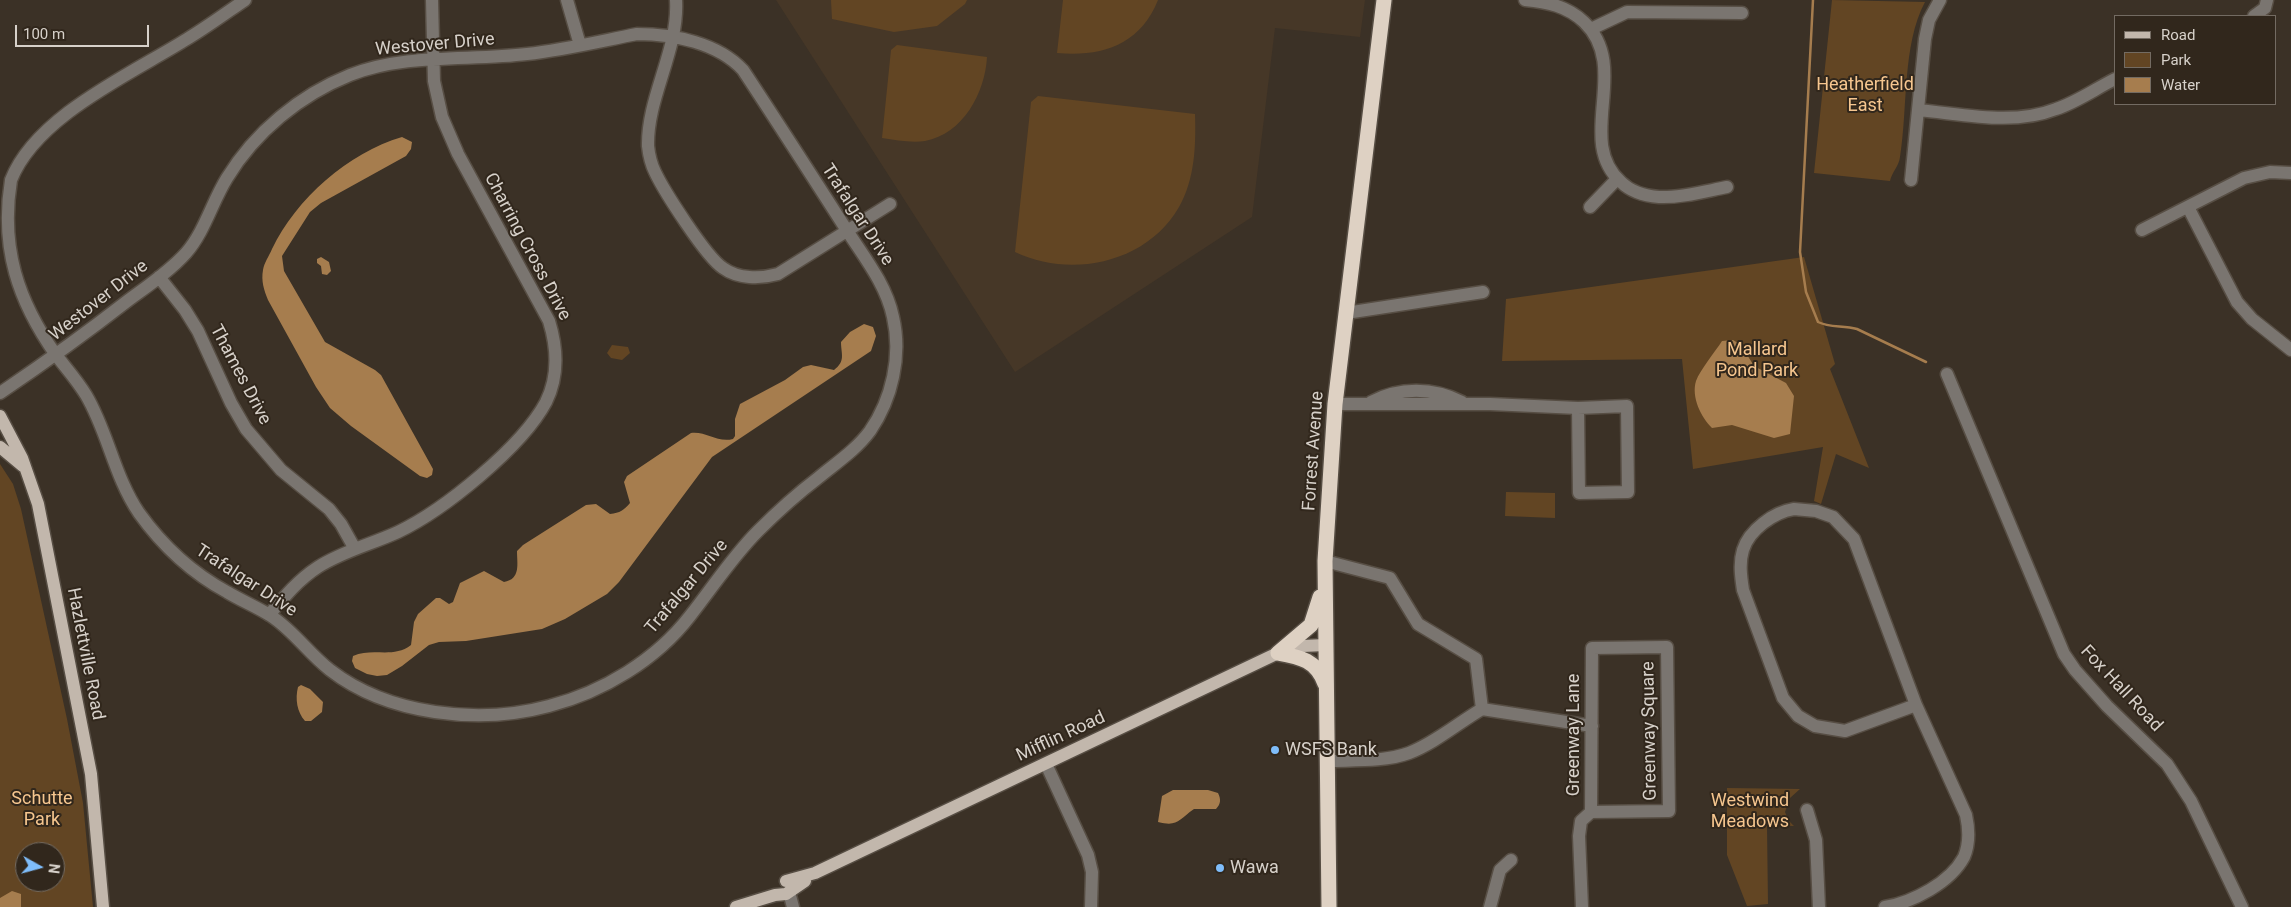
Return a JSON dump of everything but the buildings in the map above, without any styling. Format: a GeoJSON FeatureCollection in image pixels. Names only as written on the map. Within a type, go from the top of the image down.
{"type":"FeatureCollection","features":[{"type":"Feature","properties":{"kind":"highway","name":"Forrest Avenue"},"geometry":{"type":"LineString","coordinates":[[1329,907],[1325,561],[1335,404],[1384,0]]}},
{"type":"Feature","properties":{"kind":"highway"},"geometry":{"type":"LineString","coordinates":[[1278,653],[1311,625],[1318,609],[1325,579]]}},
{"type":"Feature","properties":{"kind":"highway"},"geometry":{"type":"LineString","coordinates":[[1278,653],[1296,656],[1310,662],[1321,673],[1327,690]]}},
{"type":"Feature","properties":{"kind":"main road","name":"Hazlettville Road"},"geometry":{"type":"LineString","coordinates":[[0,416],[28,470],[46,538],[89,766],[103,907]]}},
{"type":"Feature","properties":{"kind":"main road"},"geometry":{"type":"LineString","coordinates":[[0,447],[28,470]]}},
{"type":"Feature","properties":{"kind":"main road","name":"Mifflin Road"},"geometry":{"type":"LineString","coordinates":[[736,907],[785,889],[815,872],[1278,653],[1302,646],[1326,645]]}},
{"type":"Feature","properties":{"kind":"street","name":"Trafalgar Drive"},"geometry":{"type":"LineString","coordinates":[[245,0],[189,38],[74,109],[43,132],[30,146],[13,174],[2,208],[4,256],[13,286],[92,407],[120,480],[145,520],[173,552],[196,572],[228,593],[269,615],[289,630],[331,671],[356,687],[389,701],[424,709],[483,715],[528,711],[572,699],[623,675],[652,654],[679,630],[745,545],[794,497],[852,451],[871,430],[887,398],[895,366],[894,323],[887,297],[880,283],[744,70],[724,53],[673,37]]}},
{"type":"Feature","properties":{"kind":"street","name":"Charring Cross Drive"},"geometry":{"type":"LineString","coordinates":[[269,615],[302,579],[333,558],[413,523],[474,481],[506,451],[537,415],[546,402],[555,371],[554,338],[549,321],[448,132],[437,101],[433,60],[432,0]]}},
{"type":"Feature","properties":{"kind":"street"},"geometry":{"type":"LineString","coordinates":[[567,0],[580,45]]}},
{"type":"Feature","properties":{"kind":"street"},"geometry":{"type":"LineString","coordinates":[[676,0],[673,37],[652,119],[649,140],[650,157],[658,179],[713,259],[731,273],[766,277],[787,270],[890,204]]}},
{"type":"Feature","properties":{"kind":"street"},"geometry":{"type":"LineString","coordinates":[[1525,0],[1560,6],[1581,19],[1591,28],[1598,40],[1606,66],[1602,146],[1605,158],[1617,179],[1632,190],[1661,197],[1728,187]]}},
{"type":"Feature","properties":{"kind":"street"},"geometry":{"type":"LineString","coordinates":[[1911,180],[1925,38],[1929,20],[1940,0]]}},
{"type":"Feature","properties":{"kind":"street"},"geometry":{"type":"LineString","coordinates":[[2255,15],[2264,8],[2268,0]]}},
{"type":"Feature","properties":{"kind":"street"},"geometry":{"type":"LineString","coordinates":[[1591,28],[1627,12],[1742,13]]}},
{"type":"Feature","properties":{"kind":"street","name":"Westover Drive"},"geometry":{"type":"LineString","coordinates":[[0,393],[57,356],[159,277],[186,253],[196,240],[226,179],[250,147],[279,118],[310,95],[349,75],[389,64],[527,54],[637,34],[673,37]]}},
{"type":"Feature","properties":{"kind":"street"},"geometry":{"type":"LineString","coordinates":[[1918,110],[1997,117],[2027,117],[2069,104],[2114,81]]}},
{"type":"Feature","properties":{"kind":"street"},"geometry":{"type":"LineString","coordinates":[[2142,230],[2244,178],[2270,172],[2291,173]]}},
{"type":"Feature","properties":{"kind":"street"},"geometry":{"type":"LineString","coordinates":[[1590,207],[1617,179]]}},
{"type":"Feature","properties":{"kind":"street"},"geometry":{"type":"LineString","coordinates":[[2188,208],[2237,302],[2252,320],[2291,350]]}},
{"type":"Feature","properties":{"kind":"street","name":"Thames Drive"},"geometry":{"type":"LineString","coordinates":[[159,277],[185,310],[198,331],[231,403],[246,429],[281,470],[329,509],[355,549]]}},
{"type":"Feature","properties":{"kind":"street"},"geometry":{"type":"LineString","coordinates":[[1346,313],[1484,292]]}},
{"type":"Feature","properties":{"kind":"street","name":"Fox Hall Road"},"geometry":{"type":"LineString","coordinates":[[1947,374],[2064,654],[2075,670],[2107,706],[2167,764],[2191,801],[2242,907]]}},
{"type":"Feature","properties":{"kind":"street"},"geometry":{"type":"LineString","coordinates":[[1335,404],[1467,404],[1578,408],[1627,406],[1628,492],[1579,493],[1578,408]]}},
{"type":"Feature","properties":{"kind":"street"},"geometry":{"type":"LineString","coordinates":[[1885,907],[1913,903],[1952,873],[1964,857],[1968,843],[1969,828],[1966,815],[1916,704],[1868,571],[1849,531],[1833,517],[1816,511],[1784,510],[1764,522],[1746,543],[1740,573],[1743,590],[1784,698],[1790,707],[1798,716],[1815,726],[1845,730],[1916,704]]}},
{"type":"Feature","properties":{"kind":"street"},"geometry":{"type":"LineString","coordinates":[[1325,561],[1390,578],[1418,624],[1476,660],[1482,708]]}},
{"type":"Feature","properties":{"kind":"street","name":"Greenway Square"},"geometry":{"type":"LineString","coordinates":[[1591,812],[1669,811],[1667,647],[1592,648]]}},
{"type":"Feature","properties":{"kind":"street","name":"Greenway Lane"},"geometry":{"type":"LineString","coordinates":[[1582,907],[1579,836],[1581,821],[1591,812],[1592,648]]}},
{"type":"Feature","properties":{"kind":"street"},"geometry":{"type":"LineString","coordinates":[[1328,761],[1382,759],[1407,754],[1430,743],[1482,708],[1592,726]]}},
{"type":"Feature","properties":{"kind":"street"},"geometry":{"type":"LineString","coordinates":[[1046,764],[1088,855],[1092,872],[1091,907]]}},
{"type":"Feature","properties":{"kind":"street"},"geometry":{"type":"LineString","coordinates":[[1806,810],[1816,840],[1819,907]]}},
{"type":"Feature","properties":{"kind":"street"},"geometry":{"type":"LineString","coordinates":[[1490,907],[1500,870],[1511,860]]}},
{"type":"Feature","properties":{"kind":"street"},"geometry":{"type":"LineString","coordinates":[[785,889],[793,906]]}},
{"type":"Feature","properties":{"kind":"shaded area"},"geometry":{"type":"Polygon","coordinates":[[[776,0],[1365,0],[1360,37],[1275,28],[1252,217],[1015,372],[776,0]]]}},
{"type":"Feature","properties":{"kind":"green space"},"geometry":{"type":"Polygon","coordinates":[[[831,0],[967,0],[965,4],[937,26],[894,32],[832,19],[831,0]]]}},
{"type":"Feature","properties":{"kind":"green space"},"geometry":{"type":"Polygon","coordinates":[[[1063,0],[1158,0],[1141,28],[1130,38],[1104,50],[1074,54],[1057,53],[1063,0]]]}},
{"type":"Feature","properties":{"kind":"green space","name":"Heatherfield East"},"geometry":{"type":"Polygon","coordinates":[[[1832,0],[1925,2],[1918,19],[1909,57],[1900,157],[1890,181],[1814,173],[1832,0]]]}},
{"type":"Feature","properties":{"kind":"green space"},"geometry":{"type":"Polygon","coordinates":[[[897,45],[987,57],[982,84],[977,98],[961,121],[938,137],[914,142],[882,138],[891,50],[897,45]]]}},
{"type":"Feature","properties":{"kind":"green space"},"geometry":{"type":"Polygon","coordinates":[[[1038,96],[1195,114],[1193,162],[1184,196],[1179,207],[1165,226],[1148,241],[1128,253],[1106,261],[1083,264],[1060,264],[1037,260],[1015,252],[1031,102],[1038,96]]]}},
{"type":"Feature","properties":{"kind":"green space","name":"Mallard Pond Park"},"geometry":{"type":"Polygon","coordinates":[[[1804,257],[1835,364],[1830,369],[1869,468],[1836,454],[1821,504],[1814,501],[1823,447],[1693,469],[1682,359],[1502,361],[1506,299],[1804,257]]]}},
{"type":"Feature","properties":{"kind":"green space"},"geometry":{"type":"Polygon","coordinates":[[[612,345],[628,347],[630,353],[622,360],[611,358],[607,353],[612,345]]]}},
{"type":"Feature","properties":{"kind":"green space","name":"Schutte Park"},"geometry":{"type":"Polygon","coordinates":[[[0,464],[13,484],[21,509],[67,719],[83,803],[93,907],[0,907],[0,464]]]}},
{"type":"Feature","properties":{"kind":"green space"},"geometry":{"type":"Polygon","coordinates":[[[1506,492],[1555,493],[1555,518],[1505,516],[1506,492]]]}},
{"type":"Feature","properties":{"kind":"green space","name":"Westwind Meadows"},"geometry":{"type":"Polygon","coordinates":[[[1727,788],[1800,789],[1790,798],[1785,812],[1789,821],[1794,826],[1767,825],[1768,904],[1747,906],[1727,855],[1727,788]]]}},
{"type":"Feature","properties":{"kind":"water"},"geometry":{"type":"Polygon","coordinates":[[[402,137],[412,142],[411,149],[406,156],[321,203],[310,212],[282,256],[284,271],[325,342],[381,375],[433,469],[432,475],[427,478],[420,476],[351,426],[330,408],[316,387],[268,300],[262,274],[265,262],[282,230],[309,196],[343,166],[382,144],[402,137]]]}},
{"type":"Feature","properties":{"kind":"water"},"geometry":{"type":"Polygon","coordinates":[[[321,257],[329,262],[331,271],[327,275],[322,274],[321,266],[317,263],[317,259],[321,257]]]}},
{"type":"Feature","properties":{"kind":"water"},"geometry":{"type":"Polygon","coordinates":[[[864,324],[873,327],[876,336],[871,351],[712,457],[619,582],[607,594],[565,619],[542,629],[466,641],[439,642],[429,645],[387,675],[367,674],[355,668],[352,661],[353,656],[368,652],[397,651],[411,645],[414,622],[418,614],[436,598],[440,598],[449,604],[453,602],[460,583],[484,571],[504,582],[513,578],[517,570],[517,551],[523,545],[586,505],[596,504],[610,514],[624,509],[630,503],[624,482],[627,476],[691,433],[727,440],[733,439],[735,436],[735,419],[740,404],[785,380],[803,367],[811,365],[834,370],[838,367],[841,360],[841,342],[850,332],[864,324]]]}},
{"type":"Feature","properties":{"kind":"water"},"geometry":{"type":"Polygon","coordinates":[[[1733,340],[1741,345],[1754,366],[1786,383],[1794,396],[1790,434],[1774,438],[1732,425],[1712,428],[1704,418],[1696,400],[1696,381],[1722,341],[1733,340]]]}},
{"type":"Feature","properties":{"kind":"water"},"geometry":{"type":"Polygon","coordinates":[[[301,685],[310,689],[323,702],[322,712],[311,721],[305,721],[298,709],[297,692],[298,687],[301,685]]]}},
{"type":"Feature","properties":{"kind":"water"},"geometry":{"type":"Polygon","coordinates":[[[1173,790],[1208,790],[1218,793],[1220,803],[1216,809],[1194,809],[1174,823],[1158,822],[1162,796],[1173,790]]]}},
{"type":"Feature","properties":{"kind":"water"},"geometry":{"type":"Polygon","coordinates":[[[12,891],[21,894],[21,907],[0,907],[0,898],[12,891]]]}},
{"type":"Feature","properties":{"kind":"waterway"},"geometry":{"type":"LineString","coordinates":[[1813,0],[1800,252],[1806,292],[1818,322],[1857,329],[1926,362]]}},
{"type":"Feature","properties":{"kind":"place","name":"WSFS Bank"},"geometry":{"type":"Point","coordinates":[1275,750]}},
{"type":"Feature","properties":{"kind":"place","name":"Wawa"},"geometry":{"type":"Point","coordinates":[1220,868]}}]}
